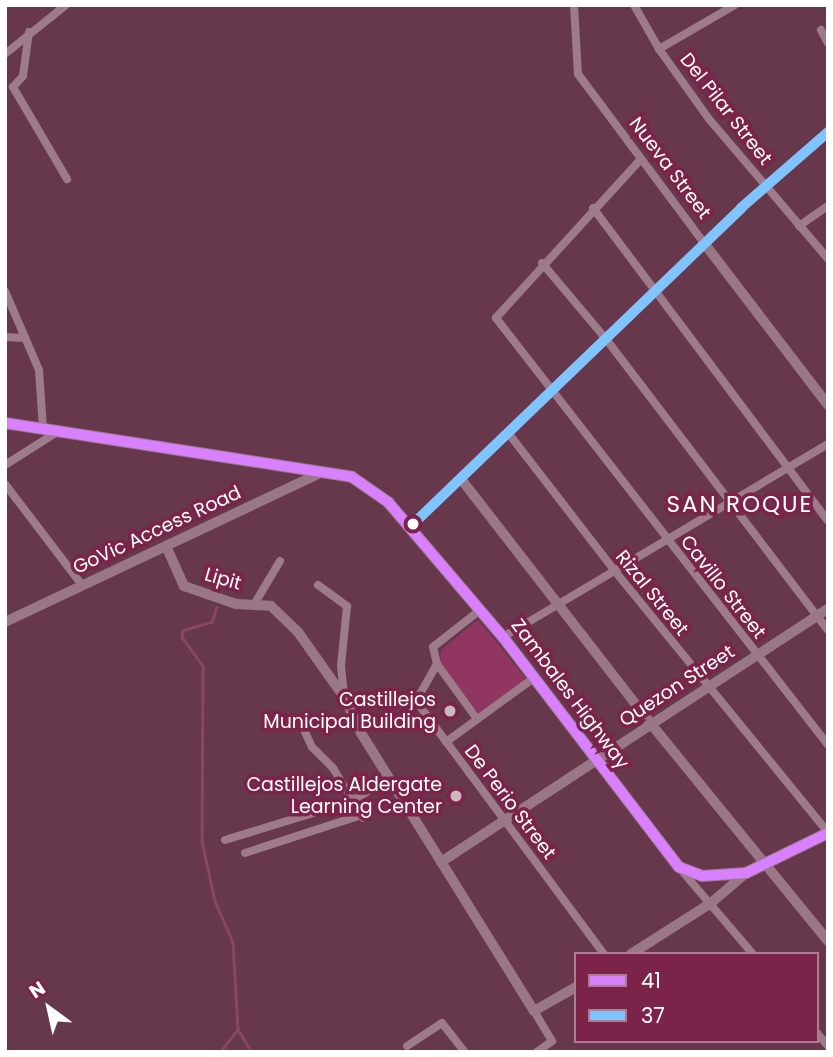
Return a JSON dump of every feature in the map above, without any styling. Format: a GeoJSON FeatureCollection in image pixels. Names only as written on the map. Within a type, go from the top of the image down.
{"type":"FeatureCollection","features":[{"type":"Feature","properties":{"kind":"main road","name":"Zambales Highway"},"geometry":{"type":"LineString","coordinates":[[5,424],[324,471],[352,477],[373,489],[410,527],[503,637],[679,867]]}},
{"type":"Feature","properties":{"kind":"main road"},"geometry":{"type":"LineString","coordinates":[[679,867],[702,876],[746,873],[828,833]]}},
{"type":"Feature","properties":{"kind":"street"},"geometry":{"type":"LineString","coordinates":[[5,54],[29,32],[66,5]]}},
{"type":"Feature","properties":{"kind":"street","name":"Nueva Street"},"geometry":{"type":"LineString","coordinates":[[574,5],[578,74],[828,405]]}},
{"type":"Feature","properties":{"kind":"street","name":"Del Pilar Street"},"geometry":{"type":"LineString","coordinates":[[634,5],[659,49],[709,119],[828,259]]}},
{"type":"Feature","properties":{"kind":"street"},"geometry":{"type":"LineString","coordinates":[[659,49],[735,5]]}},
{"type":"Feature","properties":{"kind":"street"},"geometry":{"type":"LineString","coordinates":[[821,30],[828,43]]}},
{"type":"Feature","properties":{"kind":"street"},"geometry":{"type":"LineString","coordinates":[[29,32],[23,76],[13,88],[67,179]]}},
{"type":"Feature","properties":{"kind":"street"},"geometry":{"type":"LineString","coordinates":[[410,527],[554,391],[704,243],[828,132]]}},
{"type":"Feature","properties":{"kind":"street","name":"Cavillo Street"},"geometry":{"type":"LineString","coordinates":[[641,159],[542,263],[496,318],[828,744]]}},
{"type":"Feature","properties":{"kind":"street"},"geometry":{"type":"LineString","coordinates":[[799,226],[828,206]]}},
{"type":"Feature","properties":{"kind":"street"},"geometry":{"type":"LineString","coordinates":[[593,208],[828,521]]}},
{"type":"Feature","properties":{"kind":"street"},"geometry":{"type":"LineString","coordinates":[[542,263],[606,340],[828,630]]}},
{"type":"Feature","properties":{"kind":"street"},"geometry":{"type":"LineString","coordinates":[[5,291],[38,370],[43,429]]}},
{"type":"Feature","properties":{"kind":"street"},"geometry":{"type":"LineString","coordinates":[[5,337],[25,338]]}},
{"type":"Feature","properties":{"kind":"street"},"geometry":{"type":"LineString","coordinates":[[5,465],[57,432]]}},
{"type":"Feature","properties":{"kind":"street","name":"Rizal Street"},"geometry":{"type":"LineString","coordinates":[[509,434],[614,570],[828,833]]}},
{"type":"Feature","properties":{"kind":"street"},"geometry":{"type":"LineString","coordinates":[[503,637],[828,444]]}},
{"type":"Feature","properties":{"kind":"street","name":"GoVic Access Road"},"geometry":{"type":"LineString","coordinates":[[5,622],[324,471]]}},
{"type":"Feature","properties":{"kind":"street"},"geometry":{"type":"LineString","coordinates":[[461,479],[651,724],[828,942]]}},
{"type":"Feature","properties":{"kind":"street"},"geometry":{"type":"LineString","coordinates":[[5,484],[82,585]]}},
{"type":"Feature","properties":{"kind":"street","name":"Lipit"},"geometry":{"type":"LineString","coordinates":[[166,545],[184,586],[236,604],[256,603]]}},
{"type":"Feature","properties":{"kind":"street"},"geometry":{"type":"LineString","coordinates":[[280,561],[256,603],[282,615],[344,697],[388,778],[552,1041],[537,1052]]}},
{"type":"Feature","properties":{"kind":"street"},"geometry":{"type":"LineString","coordinates":[[318,585],[346,606],[341,666],[344,697]]}},
{"type":"Feature","properties":{"kind":"street","name":"Quezon Street"},"geometry":{"type":"LineString","coordinates":[[441,862],[828,609]]}},
{"type":"Feature","properties":{"kind":"street"},"geometry":{"type":"LineString","coordinates":[[477,719],[437,664],[433,647],[480,610]]}},
{"type":"Feature","properties":{"kind":"street","name":"De Perio Street"},"geometry":{"type":"LineString","coordinates":[[437,664],[416,701],[602,952]]}},
{"type":"Feature","properties":{"kind":"street"},"geometry":{"type":"LineString","coordinates":[[446,742],[535,677]]}},
{"type":"Feature","properties":{"kind":"street"},"geometry":{"type":"LineString","coordinates":[[245,853],[362,817],[305,732]]}},
{"type":"Feature","properties":{"kind":"street"},"geometry":{"type":"LineString","coordinates":[[225,840],[352,801],[388,778]]}},
{"type":"Feature","properties":{"kind":"street"},"geometry":{"type":"LineString","coordinates":[[679,867],[751,952]]}},
{"type":"Feature","properties":{"kind":"street"},"geometry":{"type":"LineString","coordinates":[[634,952],[711,902],[746,873]]}},
{"type":"Feature","properties":{"kind":"street"},"geometry":{"type":"LineString","coordinates":[[534,1012],[574,988]]}},
{"type":"Feature","properties":{"kind":"street"},"geometry":{"type":"LineString","coordinates":[[407,1046],[442,1023],[465,1052]]}},
{"type":"Feature","properties":{"kind":"shaded area"},"geometry":{"type":"Polygon","coordinates":[[[478,620],[527,680],[480,715],[440,663],[441,650],[478,620]]]}},
{"type":"Feature","properties":{"kind":"waterway"},"geometry":{"type":"LineString","coordinates":[[217,607],[212,622],[183,631],[182,637],[203,666],[202,841],[215,901],[233,942],[238,1029],[252,1052]]}},
{"type":"Feature","properties":{"kind":"waterway"},"geometry":{"type":"LineString","coordinates":[[220,1052],[238,1029]]}},
{"type":"Feature","properties":{"kind":"transit line","name":"37"},"geometry":{"type":"LineString","coordinates":[[410,527],[741,208],[828,132]]}},
{"type":"Feature","properties":{"kind":"transit line","name":"41"},"geometry":{"type":"LineString","coordinates":[[5,423],[352,477],[388,502],[503,637],[679,867],[702,876],[746,873],[828,833]]}},
{"type":"Feature","properties":{"kind":"place","name":"Castillejos Municipal Building"},"geometry":{"type":"Point","coordinates":[450,711]}},
{"type":"Feature","properties":{"kind":"place","name":"Castillejos Aldergate Learning Center"},"geometry":{"type":"Point","coordinates":[456,796]}},
{"type":"Feature","properties":{"kind":"district","name":"SAN ROQUE"},"geometry":{"type":"Point","coordinates":[740,504]}}]}
